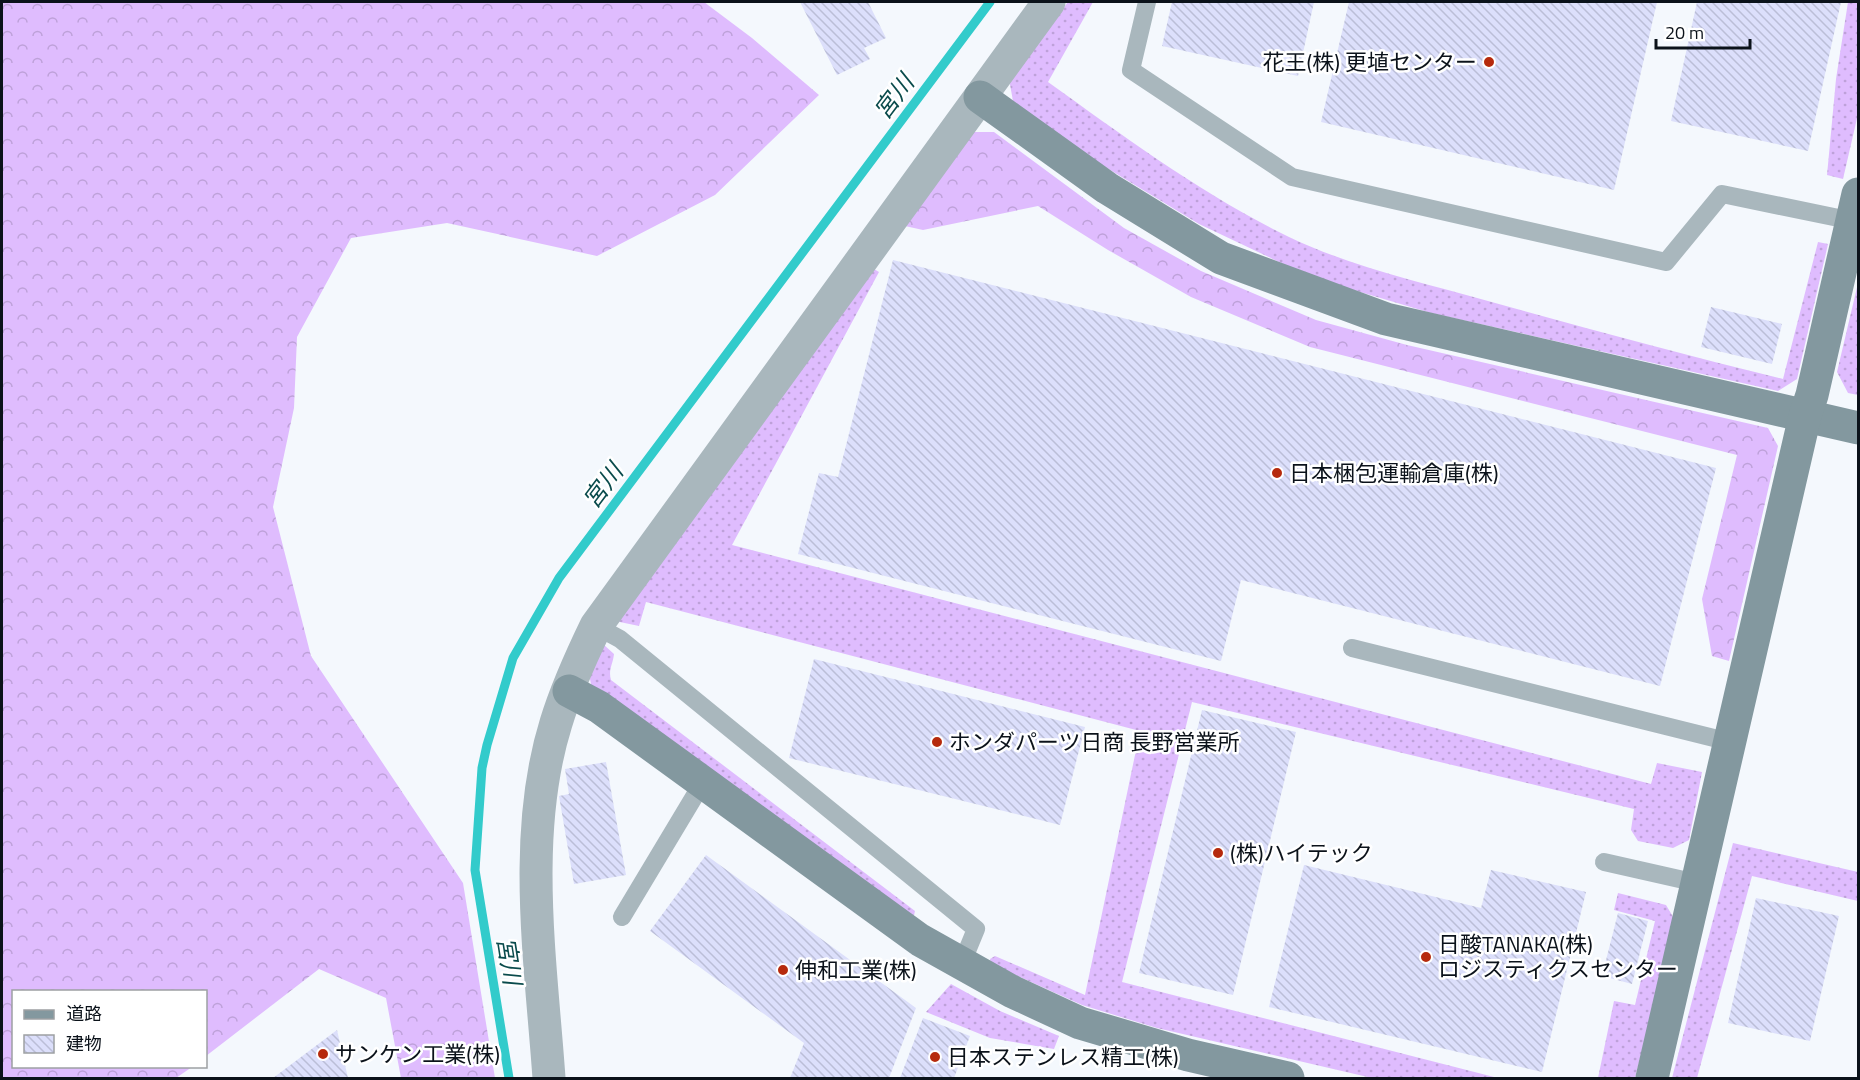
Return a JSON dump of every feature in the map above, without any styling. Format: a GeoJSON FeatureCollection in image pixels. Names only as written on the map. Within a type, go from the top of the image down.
{"type":"FeatureCollection","features":[{"type":"Feature","properties":{"kind":"street"},"geometry":{"type":"LineString","coordinates":[[549,1078],[536,885],[536,838],[543,782],[556,723],[577,666],[596,626],[1049,2]]}},
{"type":"Feature","properties":{"kind":"street"},"geometry":{"type":"LineString","coordinates":[[980,97],[1107,188],[1221,258],[1386,319],[1858,428]]}},
{"type":"Feature","properties":{"kind":"street"},"geometry":{"type":"LineString","coordinates":[[1652,1078],[1805,416],[1856,212]]}},
{"type":"Feature","properties":{"kind":"street"},"geometry":{"type":"LineString","coordinates":[[569,691],[599,707],[920,940],[1013,992],[1080,1023],[1188,1055],[1288,1078]]}},
{"type":"Feature","properties":{"kind":"lane"},"geometry":{"type":"LineString","coordinates":[[1147,2],[1131,70],[1292,177],[1666,262],[1722,194],[1856,212]]}},
{"type":"Feature","properties":{"kind":"lane"},"geometry":{"type":"LineString","coordinates":[[596,626],[620,639],[976,929],[962,963]]}},
{"type":"Feature","properties":{"kind":"lane"},"geometry":{"type":"LineString","coordinates":[[1352,648],[1730,742]]}},
{"type":"Feature","properties":{"kind":"lane"},"geometry":{"type":"LineString","coordinates":[[622,917],[703,782]]}},
{"type":"Feature","properties":{"kind":"lane"},"geometry":{"type":"LineString","coordinates":[[1604,862],[1697,883]]}},
{"type":"Feature","properties":{"kind":"green space"},"geometry":{"type":"Polygon","coordinates":[[[2,2],[704,2],[752,38],[819,95],[715,195],[597,256],[447,223],[351,238],[297,337],[294,408],[273,507],[311,656],[463,883],[495,1078],[401,1078],[386,998],[319,969],[207,1055],[207,990],[12,990],[12,1068],[191,1068],[176,1078],[2,1078],[2,2]]]}},
{"type":"Feature","properties":{"kind":"green space"},"geometry":{"type":"Polygon","coordinates":[[[1068,2],[1093,2],[1048,82],[1165,165],[1226,203],[1313,248],[1362,265],[1598,331],[1783,379],[1818,242],[1828,244],[1797,379],[1778,391],[1431,313],[1313,278],[1199,224],[1102,165],[1013,101],[1009,79],[1068,2]]]}},
{"type":"Feature","properties":{"kind":"green space"},"geometry":{"type":"Polygon","coordinates":[[[1848,2],[1858,2],[1858,114],[1843,179],[1827,175],[1836,79],[1848,2]]]}},
{"type":"Feature","properties":{"kind":"green space"},"geometry":{"type":"Polygon","coordinates":[[[973,132],[994,132],[1124,228],[1201,271],[1316,320],[1407,345],[1768,428],[1778,446],[1729,661],[1712,656],[1702,599],[1737,455],[1310,347],[1191,297],[1108,250],[1038,206],[923,230],[905,226],[973,132]]]}},
{"type":"Feature","properties":{"kind":"green space"},"geometry":{"type":"Polygon","coordinates":[[[874,269],[879,272],[732,545],[1651,784],[1657,763],[1702,772],[1689,840],[1673,848],[1638,841],[1631,830],[1634,809],[1192,702],[1122,982],[1498,1078],[1372,1078],[1157,1028],[1082,1005],[991,964],[990,959],[995,956],[1085,995],[1140,731],[646,602],[639,626],[615,621],[874,269]]]}},
{"type":"Feature","properties":{"kind":"green space"},"geometry":{"type":"Polygon","coordinates":[[[1858,283],[1858,395],[1848,393],[1837,372],[1858,283]]]}},
{"type":"Feature","properties":{"kind":"green space"},"geometry":{"type":"Polygon","coordinates":[[[603,644],[614,654],[610,670],[611,680],[915,911],[914,915],[910,916],[592,689],[589,674],[603,644]]]}},
{"type":"Feature","properties":{"kind":"green space"},"geometry":{"type":"Polygon","coordinates":[[[1733,843],[1858,872],[1858,901],[1752,876],[1697,1078],[1672,1078],[1733,843]]]}},
{"type":"Feature","properties":{"kind":"green space"},"geometry":{"type":"Polygon","coordinates":[[[1618,893],[1666,905],[1675,920],[1635,1078],[1598,1078],[1614,1001],[1635,1005],[1655,921],[1614,910],[1618,893]]]}},
{"type":"Feature","properties":{"kind":"green space"},"geometry":{"type":"Polygon","coordinates":[[[951,984],[1000,1011],[1059,1036],[1054,1049],[990,1038],[926,1012],[951,984]]]}},
{"type":"Feature","properties":{"kind":"building"},"geometry":{"type":"Polygon","coordinates":[[[800,2],[868,2],[886,38],[864,48],[870,59],[837,75],[800,2]]]}},
{"type":"Feature","properties":{"kind":"building"},"geometry":{"type":"Polygon","coordinates":[[[1172,2],[1314,2],[1298,76],[1162,46],[1172,2]]]}},
{"type":"Feature","properties":{"kind":"building","name":"花王(株) 更埴センター"},"geometry":{"type":"Polygon","coordinates":[[[1349,2],[1657,2],[1614,190],[1321,122],[1349,2]]]}},
{"type":"Feature","properties":{"kind":"building"},"geometry":{"type":"Polygon","coordinates":[[[1697,2],[1841,2],[1808,151],[1671,121],[1697,2]]]}},
{"type":"Feature","properties":{"kind":"building","name":"日本梱包運輸倉庫(株)"},"geometry":{"type":"Polygon","coordinates":[[[893,260],[1716,468],[1660,686],[1241,580],[1221,661],[798,554],[819,473],[838,477],[893,260]]]}},
{"type":"Feature","properties":{"kind":"building"},"geometry":{"type":"Polygon","coordinates":[[[1711,307],[1782,324],[1772,364],[1701,347],[1711,307]]]}},
{"type":"Feature","properties":{"kind":"building","name":"ホンダパーツ日商 長野営業所"},"geometry":{"type":"Polygon","coordinates":[[[814,659],[1085,727],[1060,825],[789,758],[814,659]]]}},
{"type":"Feature","properties":{"kind":"building","name":"(株)ハイテック"},"geometry":{"type":"Polygon","coordinates":[[[1202,710],[1296,732],[1233,995],[1139,973],[1202,710]]]}},
{"type":"Feature","properties":{"kind":"building"},"geometry":{"type":"Polygon","coordinates":[[[606,762],[626,875],[574,884],[559,796],[569,794],[565,769],[606,762]]]}},
{"type":"Feature","properties":{"kind":"building","name":"伸和工業(株)"},"geometry":{"type":"Polygon","coordinates":[[[706,855],[916,1008],[889,1078],[790,1078],[804,1043],[650,931],[706,855]]]}},
{"type":"Feature","properties":{"kind":"building","name":"日酸TANAKA(株) ロジスティクスセンター"},"geometry":{"type":"Polygon","coordinates":[[[1304,865],[1481,908],[1491,870],[1586,892],[1542,1072],[1269,1007],[1304,865]]]}},
{"type":"Feature","properties":{"kind":"building"},"geometry":{"type":"Polygon","coordinates":[[[1756,898],[1839,916],[1810,1041],[1728,1023],[1756,898]]]}},
{"type":"Feature","properties":{"kind":"building"},"geometry":{"type":"Polygon","coordinates":[[[1618,913],[1648,921],[1632,984],[1602,976],[1618,913]]]}},
{"type":"Feature","properties":{"kind":"building","name":"日本ステンレス精工(株)"},"geometry":{"type":"Polygon","coordinates":[[[923,1018],[970,1036],[954,1078],[900,1078],[923,1018]]]}},
{"type":"Feature","properties":{"kind":"building","name":"サンケン工業(株)"},"geometry":{"type":"Polygon","coordinates":[[[337,1030],[348,1078],[273,1078],[337,1030]]]}},
{"type":"Feature","properties":{"kind":"waterway","name":"宮川"},"geometry":{"type":"LineString","coordinates":[[509,1078],[475,870],[482,768],[513,658],[559,578],[990,2]]}},
{"type":"Feature","properties":{"kind":"place","name":"花王(株) 更埴センター"},"geometry":{"type":"Point","coordinates":[1489,62]}},
{"type":"Feature","properties":{"kind":"place","name":"日本梱包運輸倉庫(株)"},"geometry":{"type":"Point","coordinates":[1277,473]}},
{"type":"Feature","properties":{"kind":"place","name":"ホンダパーツ日商 長野営業所"},"geometry":{"type":"Point","coordinates":[937,742]}},
{"type":"Feature","properties":{"kind":"place","name":"(株)ハイテック"},"geometry":{"type":"Point","coordinates":[1218,853]}},
{"type":"Feature","properties":{"kind":"place","name":"日酸TANAKA(株) ロジスティクスセンター"},"geometry":{"type":"Point","coordinates":[1426,957]}},
{"type":"Feature","properties":{"kind":"place","name":"伸和工業(株)"},"geometry":{"type":"Point","coordinates":[783,970]}},
{"type":"Feature","properties":{"kind":"place","name":"サンケン工業(株)"},"geometry":{"type":"Point","coordinates":[323,1054]}},
{"type":"Feature","properties":{"kind":"place","name":"日本ステンレス精工(株)"},"geometry":{"type":"Point","coordinates":[935,1057]}}]}
